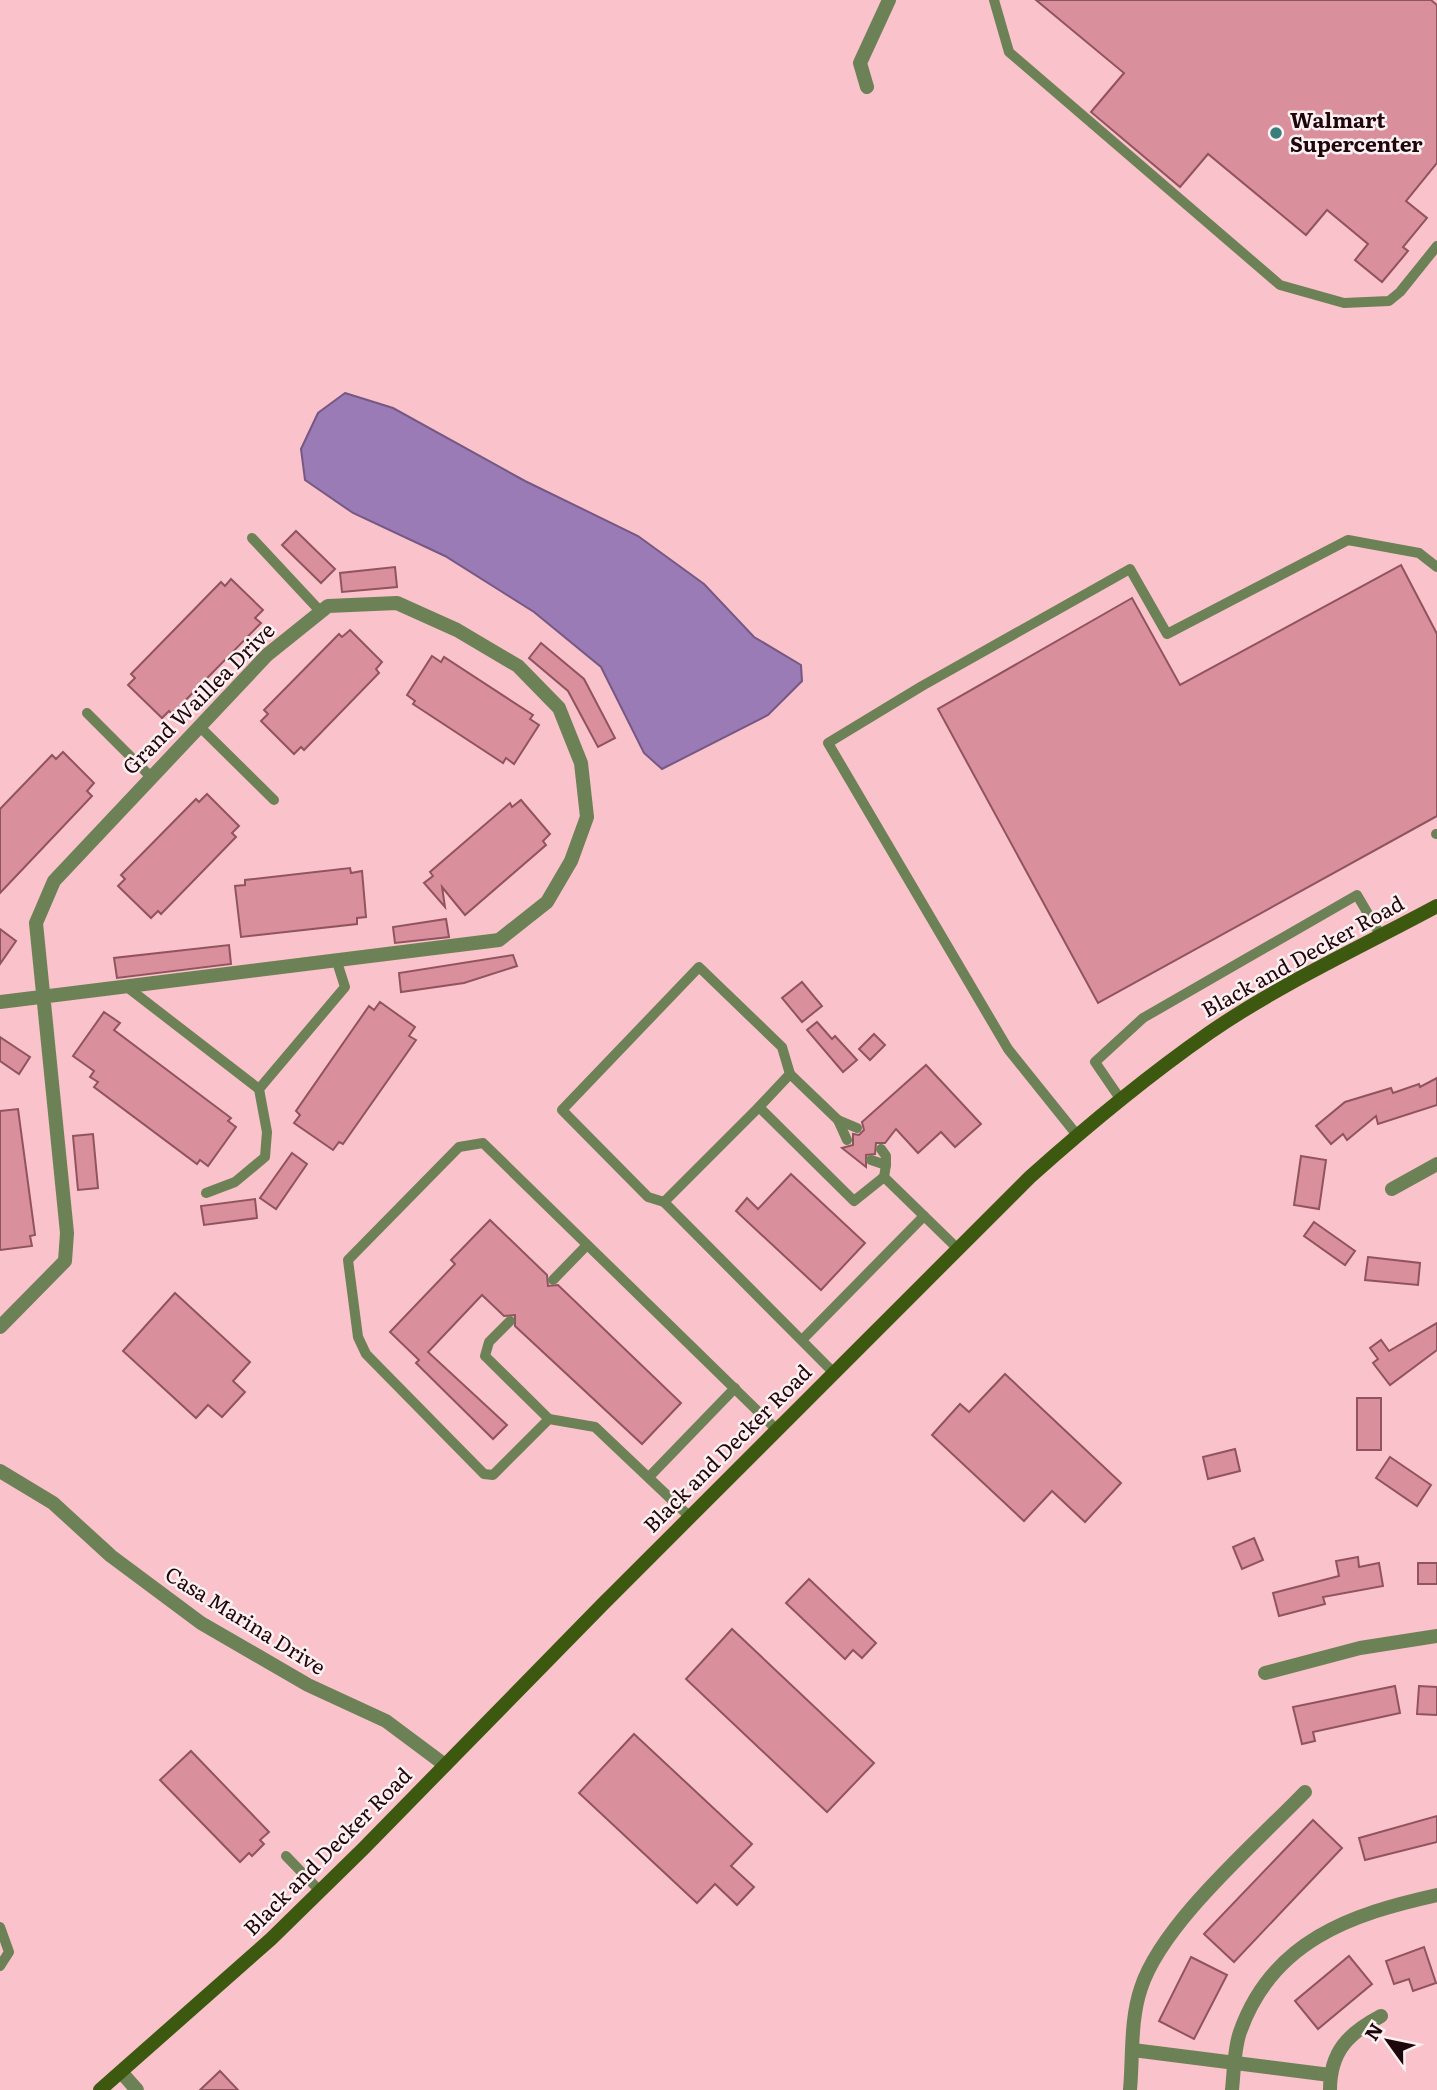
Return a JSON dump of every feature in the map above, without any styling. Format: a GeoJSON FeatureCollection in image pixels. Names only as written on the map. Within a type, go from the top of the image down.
{"type":"FeatureCollection","features":[{"type":"Feature","properties":{"kind":"main road","name":"Black and Decker Road"},"geometry":{"type":"LineString","coordinates":[[100,2090],[271,1939],[958,1249],[1077,1135],[1210,1032],[1288,985],[1437,906]]}},
{"type":"Feature","properties":{"kind":"street"},"geometry":{"type":"LineString","coordinates":[[867,87],[860,63],[889,0]]}},
{"type":"Feature","properties":{"kind":"street","name":"Grand Waillea Drive"},"geometry":{"type":"LineString","coordinates":[[0,1002],[43,997],[337,962],[499,940],[547,902],[571,861],[587,817],[580,763],[559,708],[518,666],[457,630],[397,603],[328,606],[267,655],[54,881],[36,919],[43,997],[67,1233],[65,1261],[1,1325]]}},
{"type":"Feature","properties":{"kind":"street"},"geometry":{"type":"LineString","coordinates":[[1392,1189],[1437,1164]]}},
{"type":"Feature","properties":{"kind":"street","name":"Casa Marina Drive"},"geometry":{"type":"LineString","coordinates":[[0,1471],[53,1503],[111,1556],[201,1623],[308,1685],[386,1721],[445,1765]]}},
{"type":"Feature","properties":{"kind":"street"},"geometry":{"type":"LineString","coordinates":[[1265,1673],[1360,1648],[1437,1636]]}},
{"type":"Feature","properties":{"kind":"street"},"geometry":{"type":"LineString","coordinates":[[1130,2090],[1140,1989],[1174,1928],[1306,1792]]}},
{"type":"Feature","properties":{"kind":"street"},"geometry":{"type":"LineString","coordinates":[[1232,2090],[1239,2034],[1255,1997],[1284,1960],[1328,1929],[1362,1914],[1437,1895]]}},
{"type":"Feature","properties":{"kind":"street"},"geometry":{"type":"LineString","coordinates":[[1133,2050],[1236,2063],[1330,2083],[1337,2053],[1356,2030],[1381,2016]]}},
{"type":"Feature","properties":{"kind":"street"},"geometry":{"type":"LineString","coordinates":[[121,2071],[137,2090]]}},
{"type":"Feature","properties":{"kind":"lane"},"geometry":{"type":"LineString","coordinates":[[994,0],[1009,52],[1280,285],[1344,303],[1389,301],[1400,292],[1437,246]]}},
{"type":"Feature","properties":{"kind":"lane"},"geometry":{"type":"LineString","coordinates":[[252,538],[321,612]]}},
{"type":"Feature","properties":{"kind":"lane"},"geometry":{"type":"LineString","coordinates":[[1077,1135],[1008,1049],[828,743],[922,686],[1130,569],[1167,634],[1348,540],[1419,553],[1437,567]]}},
{"type":"Feature","properties":{"kind":"lane"},"geometry":{"type":"LineString","coordinates":[[87,713],[150,777]]}},
{"type":"Feature","properties":{"kind":"lane"},"geometry":{"type":"LineString","coordinates":[[199,726],[274,800]]}},
{"type":"Feature","properties":{"kind":"lane"},"geometry":{"type":"LineString","coordinates":[[1121,1100],[1095,1062],[1143,1018],[1357,895],[1381,936]]}},
{"type":"Feature","properties":{"kind":"lane"},"geometry":{"type":"LineString","coordinates":[[259,1089],[345,987],[337,962]]}},
{"type":"Feature","properties":{"kind":"lane"},"geometry":{"type":"LineString","coordinates":[[834,1373],[664,1202],[648,1197],[562,1110],[699,967],[782,1047],[790,1074],[838,1120],[857,1128]]}},
{"type":"Feature","properties":{"kind":"lane"},"geometry":{"type":"LineString","coordinates":[[127,987],[259,1089],[267,1132],[265,1157],[235,1182],[206,1193]]}},
{"type":"Feature","properties":{"kind":"lane"},"geometry":{"type":"LineString","coordinates":[[664,1202],[790,1074]]}},
{"type":"Feature","properties":{"kind":"lane"},"geometry":{"type":"LineString","coordinates":[[759,1107],[854,1201],[884,1177],[886,1156],[881,1149]]}},
{"type":"Feature","properties":{"kind":"lane"},"geometry":{"type":"LineString","coordinates":[[838,1120],[847,1140]]}},
{"type":"Feature","properties":{"kind":"lane"},"geometry":{"type":"LineString","coordinates":[[549,1419],[494,1475],[484,1474],[366,1354],[358,1337],[348,1260],[459,1147],[483,1143],[777,1430]]}},
{"type":"Feature","properties":{"kind":"lane"},"geometry":{"type":"LineString","coordinates":[[871,1160],[886,1165]]}},
{"type":"Feature","properties":{"kind":"lane"},"geometry":{"type":"LineString","coordinates":[[884,1177],[958,1249]]}},
{"type":"Feature","properties":{"kind":"lane"},"geometry":{"type":"LineString","coordinates":[[802,1340],[924,1216]]}},
{"type":"Feature","properties":{"kind":"lane"},"geometry":{"type":"LineString","coordinates":[[552,1280],[587,1245]]}},
{"type":"Feature","properties":{"kind":"lane"},"geometry":{"type":"LineString","coordinates":[[510,1321],[489,1342],[485,1356],[549,1419],[595,1427],[690,1517]]}},
{"type":"Feature","properties":{"kind":"lane"},"geometry":{"type":"LineString","coordinates":[[649,1476],[735,1388]]}},
{"type":"Feature","properties":{"kind":"lane"},"geometry":{"type":"LineString","coordinates":[[286,1856],[320,1891]]}},
{"type":"Feature","properties":{"kind":"lane"},"geometry":{"type":"LineString","coordinates":[[0,1927],[9,1952],[0,1966]]}},
{"type":"Feature","properties":{"kind":"shaded area"},"geometry":{"type":"Polygon","coordinates":[[[345,393],[393,408],[525,481],[638,536],[704,584],[754,637],[801,665],[802,681],[768,715],[662,769],[644,753],[601,667],[534,612],[445,556],[353,513],[305,480],[301,449],[318,413],[345,393]]]}},
{"type":"Feature","properties":{"kind":"building","name":"Walmart Supercenter"},"geometry":{"type":"Polygon","coordinates":[[[1036,0],[1431,0],[1437,5],[1437,163],[1406,201],[1427,218],[1403,247],[1408,251],[1382,282],[1355,260],[1368,244],[1327,210],[1306,235],[1208,154],[1180,187],[1091,112],[1124,73],[1036,0]]]}},
{"type":"Feature","properties":{"kind":"building"},"geometry":{"type":"Polygon","coordinates":[[[296,531],[335,569],[321,583],[282,545],[296,531]]]}},
{"type":"Feature","properties":{"kind":"building"},"geometry":{"type":"Polygon","coordinates":[[[1401,565],[1437,634],[1437,816],[1098,1003],[938,709],[1132,598],[1180,685],[1401,565]]]}},
{"type":"Feature","properties":{"kind":"building"},"geometry":{"type":"Polygon","coordinates":[[[395,567],[397,587],[342,592],[340,573],[395,567]]]}},
{"type":"Feature","properties":{"kind":"building"},"geometry":{"type":"Polygon","coordinates":[[[231,579],[263,610],[255,618],[261,623],[172,714],[169,711],[162,718],[128,685],[135,678],[131,674],[221,582],[225,586],[231,579]]]}},
{"type":"Feature","properties":{"kind":"building"},"geometry":{"type":"Polygon","coordinates":[[[350,630],[382,662],[376,669],[379,673],[304,750],[301,747],[294,754],[261,721],[268,714],[264,710],[339,634],[342,637],[350,630]]]}},
{"type":"Feature","properties":{"kind":"building"},"geometry":{"type":"Polygon","coordinates":[[[541,643],[584,679],[615,738],[598,747],[568,691],[529,658],[541,643]]]}},
{"type":"Feature","properties":{"kind":"building"},"geometry":{"type":"Polygon","coordinates":[[[432,656],[441,662],[444,657],[533,715],[530,719],[539,725],[514,764],[506,758],[503,763],[413,704],[415,701],[407,695],[432,656]]]}},
{"type":"Feature","properties":{"kind":"building"},"geometry":{"type":"Polygon","coordinates":[[[63,752],[94,783],[87,791],[92,796],[0,893],[0,809],[52,755],[56,759],[63,752]]]}},
{"type":"Feature","properties":{"kind":"building"},"geometry":{"type":"Polygon","coordinates":[[[207,794],[239,826],[232,833],[236,837],[161,914],[158,911],[151,918],[118,886],[125,879],[121,875],[196,799],[199,802],[207,794]]]}},
{"type":"Feature","properties":{"kind":"building"},"geometry":{"type":"Polygon","coordinates":[[[521,800],[550,834],[543,841],[546,845],[465,915],[442,887],[445,907],[424,883],[433,876],[430,872],[510,803],[512,807],[521,800]]]}},
{"type":"Feature","properties":{"kind":"building"},"geometry":{"type":"Polygon","coordinates":[[[350,868],[351,873],[362,871],[366,917],[357,918],[357,924],[241,937],[235,886],[245,885],[245,880],[350,868]]]}},
{"type":"Feature","properties":{"kind":"building"},"geometry":{"type":"Polygon","coordinates":[[[446,919],[449,937],[395,943],[393,927],[446,919]]]}},
{"type":"Feature","properties":{"kind":"building"},"geometry":{"type":"Polygon","coordinates":[[[0,929],[16,941],[0,964],[0,929]]]}},
{"type":"Feature","properties":{"kind":"building"},"geometry":{"type":"Polygon","coordinates":[[[229,945],[231,964],[117,978],[114,958],[229,945]]]}},
{"type":"Feature","properties":{"kind":"building"},"geometry":{"type":"Polygon","coordinates":[[[513,955],[517,966],[464,983],[401,992],[399,973],[513,955]]]}},
{"type":"Feature","properties":{"kind":"building"},"geometry":{"type":"Polygon","coordinates":[[[802,982],[822,1006],[802,1022],[782,998],[802,982]]]}},
{"type":"Feature","properties":{"kind":"building"},"geometry":{"type":"Polygon","coordinates":[[[380,1002],[415,1027],[409,1036],[416,1040],[343,1144],[339,1142],[333,1150],[294,1123],[300,1115],[296,1111],[369,1006],[374,1010],[380,1002]]]}},
{"type":"Feature","properties":{"kind":"building"},"geometry":{"type":"Polygon","coordinates":[[[104,1012],[120,1023],[114,1030],[231,1118],[228,1121],[236,1127],[208,1166],[200,1160],[197,1164],[94,1087],[98,1082],[90,1077],[94,1071],[73,1056],[104,1012]]]}},
{"type":"Feature","properties":{"kind":"building"},"geometry":{"type":"Polygon","coordinates":[[[817,1022],[832,1039],[835,1036],[857,1060],[843,1072],[807,1030],[817,1022]]]}},
{"type":"Feature","properties":{"kind":"building"},"geometry":{"type":"Polygon","coordinates":[[[874,1034],[885,1045],[870,1060],[859,1049],[874,1034]]]}},
{"type":"Feature","properties":{"kind":"building"},"geometry":{"type":"Polygon","coordinates":[[[0,1037],[30,1057],[19,1074],[0,1061],[0,1037]]]}},
{"type":"Feature","properties":{"kind":"building"},"geometry":{"type":"Polygon","coordinates":[[[926,1065],[981,1124],[955,1147],[941,1132],[918,1153],[896,1129],[885,1143],[876,1143],[875,1154],[866,1155],[866,1167],[842,1148],[853,1145],[853,1134],[859,1135],[864,1130],[862,1122],[926,1065]]]}},
{"type":"Feature","properties":{"kind":"building"},"geometry":{"type":"Polygon","coordinates":[[[1437,1078],[1437,1105],[1378,1124],[1376,1116],[1347,1140],[1343,1134],[1331,1144],[1316,1126],[1345,1102],[1391,1088],[1393,1093],[1419,1084],[1420,1087],[1437,1078]]]}},
{"type":"Feature","properties":{"kind":"building"},"geometry":{"type":"Polygon","coordinates":[[[18,1109],[35,1235],[30,1236],[32,1246],[0,1250],[0,1111],[18,1109]]]}},
{"type":"Feature","properties":{"kind":"building"},"geometry":{"type":"Polygon","coordinates":[[[93,1134],[98,1188],[78,1190],[73,1136],[93,1134]]]}},
{"type":"Feature","properties":{"kind":"building"},"geometry":{"type":"Polygon","coordinates":[[[292,1153],[307,1164],[276,1209],[260,1198],[292,1153]]]}},
{"type":"Feature","properties":{"kind":"building"},"geometry":{"type":"Polygon","coordinates":[[[1301,1156],[1326,1160],[1319,1209],[1294,1205],[1301,1156]]]}},
{"type":"Feature","properties":{"kind":"building"},"geometry":{"type":"Polygon","coordinates":[[[791,1174],[865,1243],[821,1290],[736,1211],[747,1198],[758,1209],[791,1174]]]}},
{"type":"Feature","properties":{"kind":"building"},"geometry":{"type":"Polygon","coordinates":[[[255,1199],[257,1218],[204,1225],[201,1206],[255,1199]]]}},
{"type":"Feature","properties":{"kind":"building"},"geometry":{"type":"Polygon","coordinates":[[[490,1220],[547,1275],[548,1286],[558,1285],[681,1403],[642,1444],[515,1326],[515,1315],[504,1316],[482,1295],[428,1352],[507,1425],[493,1439],[416,1363],[419,1360],[390,1332],[455,1264],[451,1260],[490,1220]]]}},
{"type":"Feature","properties":{"kind":"building"},"geometry":{"type":"Polygon","coordinates":[[[1314,1222],[1355,1251],[1345,1265],[1304,1236],[1314,1222]]]}},
{"type":"Feature","properties":{"kind":"building"},"geometry":{"type":"Polygon","coordinates":[[[1368,1257],[1420,1263],[1418,1285],[1365,1280],[1368,1257]]]}},
{"type":"Feature","properties":{"kind":"building"},"geometry":{"type":"Polygon","coordinates":[[[175,1293],[250,1362],[233,1381],[245,1392],[222,1417],[208,1405],[196,1418],[123,1351],[175,1293]]]}},
{"type":"Feature","properties":{"kind":"building"},"geometry":{"type":"Polygon","coordinates":[[[1437,1323],[1437,1350],[1390,1385],[1373,1363],[1378,1359],[1370,1348],[1381,1340],[1389,1351],[1437,1323]]]}},
{"type":"Feature","properties":{"kind":"building"},"geometry":{"type":"Polygon","coordinates":[[[1005,1374],[1121,1483],[1085,1522],[1052,1491],[1024,1521],[932,1435],[960,1404],[969,1412],[1005,1374]]]}},
{"type":"Feature","properties":{"kind":"building"},"geometry":{"type":"Polygon","coordinates":[[[1357,1398],[1381,1398],[1381,1450],[1357,1450],[1357,1398]]]}},
{"type":"Feature","properties":{"kind":"building"},"geometry":{"type":"Polygon","coordinates":[[[1235,1449],[1240,1471],[1208,1479],[1203,1457],[1235,1449]]]}},
{"type":"Feature","properties":{"kind":"building"},"geometry":{"type":"Polygon","coordinates":[[[1390,1457],[1431,1485],[1417,1506],[1376,1478],[1390,1457]]]}},
{"type":"Feature","properties":{"kind":"building"},"geometry":{"type":"Polygon","coordinates":[[[1254,1538],[1263,1560],[1242,1569],[1233,1547],[1254,1538]]]}},
{"type":"Feature","properties":{"kind":"building"},"geometry":{"type":"Polygon","coordinates":[[[1358,1557],[1359,1567],[1379,1563],[1383,1586],[1323,1597],[1325,1604],[1279,1616],[1273,1593],[1339,1576],[1336,1561],[1358,1557]]]}},
{"type":"Feature","properties":{"kind":"building"},"geometry":{"type":"Polygon","coordinates":[[[1418,1563],[1437,1563],[1437,1584],[1418,1584],[1418,1563]]]}},
{"type":"Feature","properties":{"kind":"building"},"geometry":{"type":"Polygon","coordinates":[[[809,1579],[876,1643],[862,1658],[853,1650],[845,1659],[786,1603],[809,1579]]]}},
{"type":"Feature","properties":{"kind":"building"},"geometry":{"type":"Polygon","coordinates":[[[732,1629],[874,1763],[827,1812],[686,1679],[732,1629]]]}},
{"type":"Feature","properties":{"kind":"building"},"geometry":{"type":"Polygon","coordinates":[[[1395,1686],[1400,1713],[1313,1732],[1315,1741],[1302,1744],[1293,1707],[1395,1686]]]}},
{"type":"Feature","properties":{"kind":"building"},"geometry":{"type":"Polygon","coordinates":[[[1419,1686],[1437,1687],[1437,1715],[1417,1714],[1419,1686]]]}},
{"type":"Feature","properties":{"kind":"building"},"geometry":{"type":"Polygon","coordinates":[[[634,1734],[752,1844],[731,1866],[754,1887],[737,1905],[715,1884],[697,1903],[579,1793],[634,1734]]]}},
{"type":"Feature","properties":{"kind":"building"},"geometry":{"type":"Polygon","coordinates":[[[191,1751],[269,1832],[260,1840],[264,1844],[252,1856],[249,1853],[240,1862],[160,1780],[191,1751]]]}},
{"type":"Feature","properties":{"kind":"building"},"geometry":{"type":"Polygon","coordinates":[[[1437,1816],[1437,1842],[1365,1860],[1359,1838],[1437,1816]]]}},
{"type":"Feature","properties":{"kind":"building"},"geometry":{"type":"Polygon","coordinates":[[[1313,1820],[1342,1848],[1234,1962],[1204,1934],[1313,1820]]]}},
{"type":"Feature","properties":{"kind":"building"},"geometry":{"type":"Polygon","coordinates":[[[1424,1947],[1436,1983],[1413,1991],[1409,1979],[1394,1984],[1386,1961],[1424,1947]]]}},
{"type":"Feature","properties":{"kind":"building"},"geometry":{"type":"Polygon","coordinates":[[[1349,1956],[1372,1984],[1318,2029],[1295,2001],[1349,1956]]]}},
{"type":"Feature","properties":{"kind":"building"},"geometry":{"type":"Polygon","coordinates":[[[1191,1957],[1227,1975],[1194,2039],[1159,2021],[1191,1957]]]}},
{"type":"Feature","properties":{"kind":"building"},"geometry":{"type":"Polygon","coordinates":[[[220,2071],[238,2090],[200,2090],[220,2071]]]}},
{"type":"Feature","properties":{"kind":"place","name":"Walmart Supercenter"},"geometry":{"type":"Point","coordinates":[1276,133]}}]}
